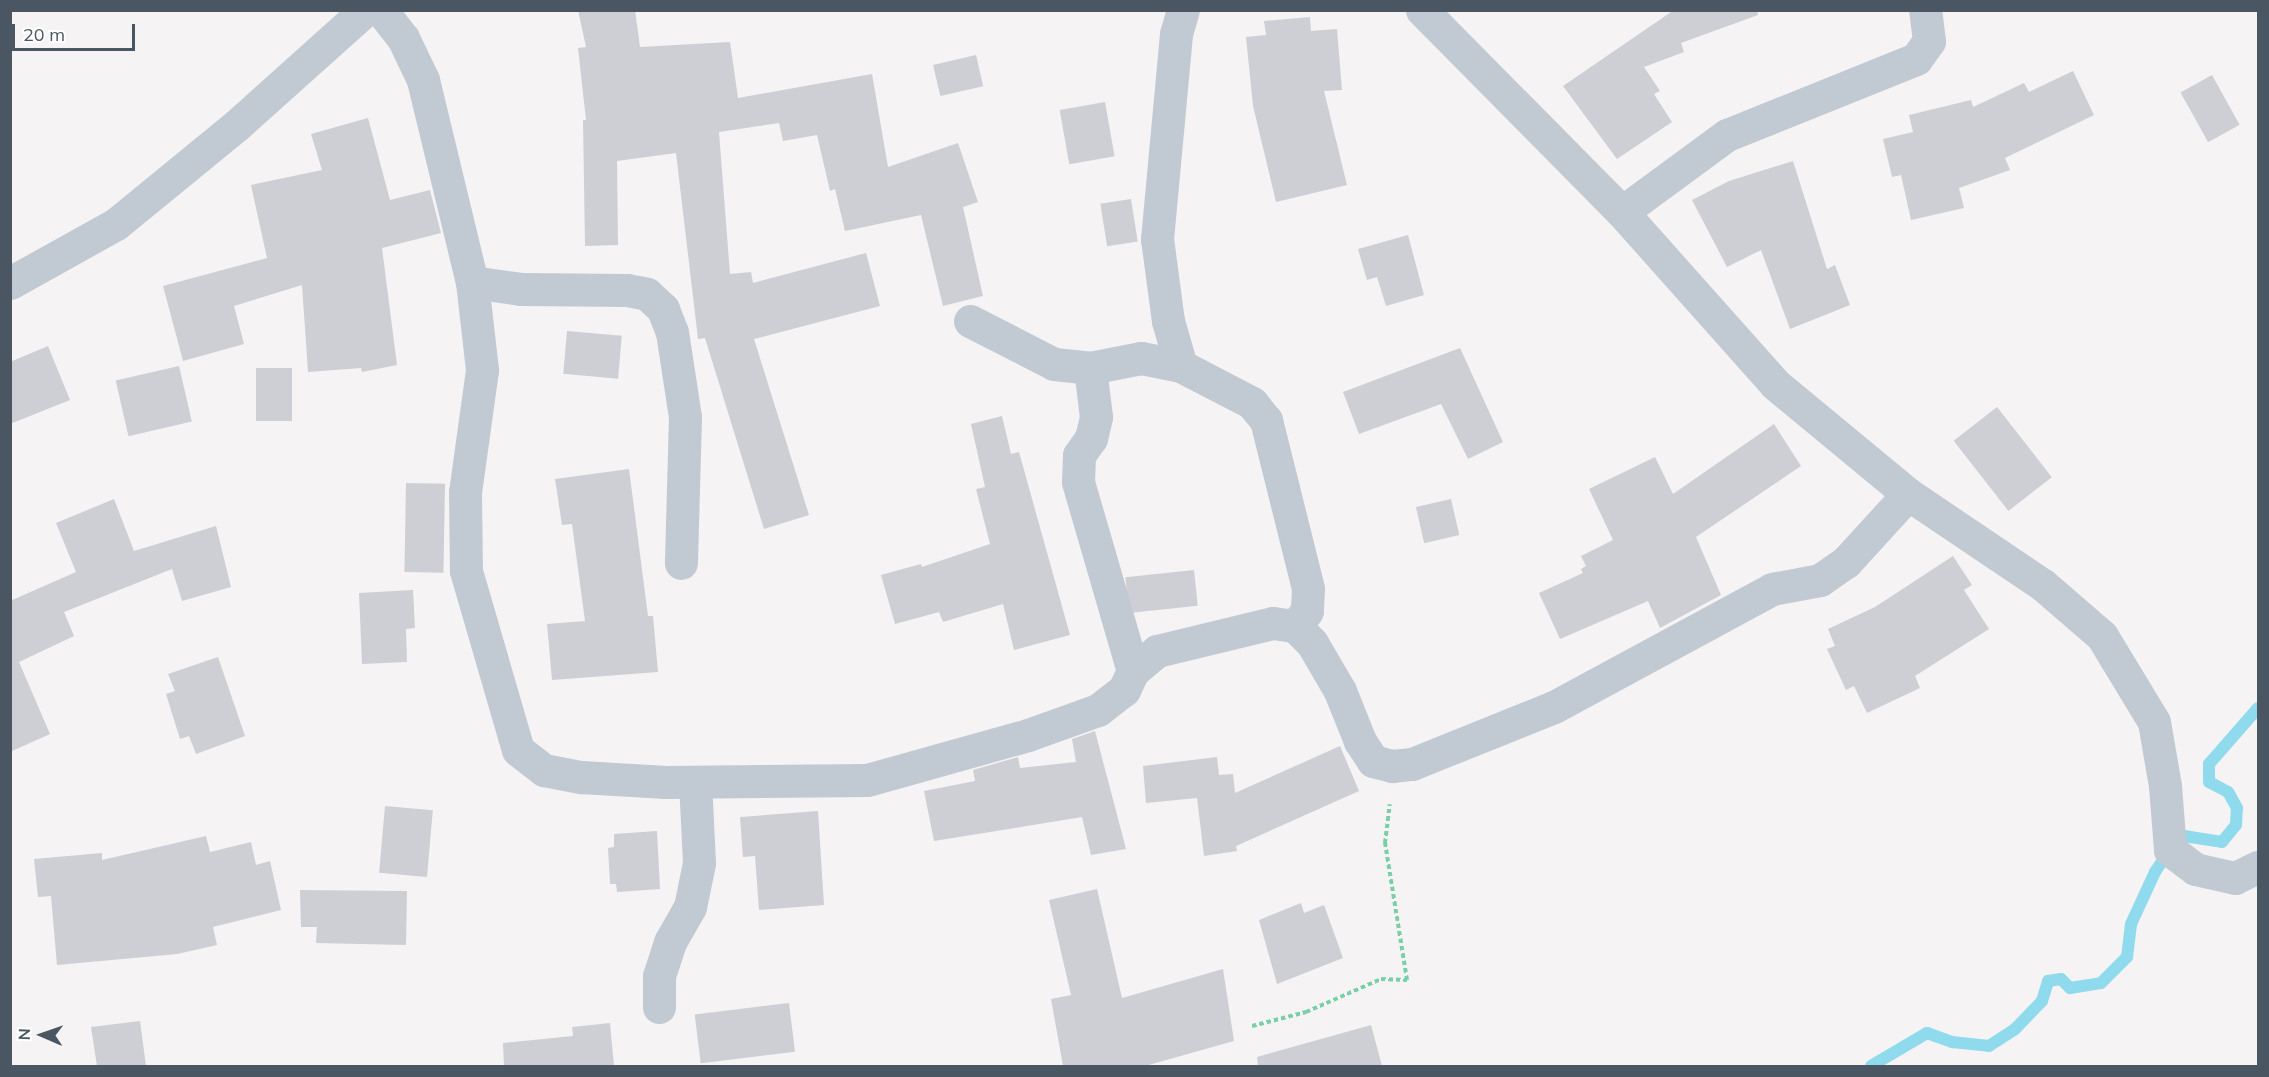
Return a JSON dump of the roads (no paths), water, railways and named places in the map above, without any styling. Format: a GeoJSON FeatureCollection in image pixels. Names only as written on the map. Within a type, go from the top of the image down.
{"type":"FeatureCollection","features":[{"type":"Feature","properties":{"kind":"street"},"geometry":{"type":"LineString","coordinates":[[10,283],[116,224],[237,124],[365,10]]}},
{"type":"Feature","properties":{"kind":"street"},"geometry":{"type":"LineString","coordinates":[[381,10],[404,38],[423,80],[472,282],[482,370],[465,492],[466,571],[518,750],[544,770],[581,777],[695,782],[867,780],[1028,735],[1098,710],[1124,690],[1133,671],[1157,651],[1273,623],[1295,626],[1312,643],[1340,691],[1360,741],[1373,761],[1392,766],[1412,764],[1554,707],[1719,622],[1772,589],[1820,580],[1846,562],[1908,494]]}},
{"type":"Feature","properties":{"kind":"street"},"geometry":{"type":"LineString","coordinates":[[1181,366],[1168,321],[1157,239],[1176,34],[1183,10]]}},
{"type":"Feature","properties":{"kind":"street"},"geometry":{"type":"LineString","coordinates":[[1422,10],[1622,212],[1775,384],[1908,494],[2043,585],[2102,636],[2154,722],[2165,786],[2170,850],[2195,869],[2235,878],[2259,867]]}},
{"type":"Feature","properties":{"kind":"street"},"geometry":{"type":"LineString","coordinates":[[1622,212],[1727,135],[1916,60],[1929,41],[1925,10]]}},
{"type":"Feature","properties":{"kind":"street"},"geometry":{"type":"LineString","coordinates":[[472,282],[521,289],[627,290],[646,294],[663,309],[672,332],[685,417],[681,563]]}},
{"type":"Feature","properties":{"kind":"street"},"geometry":{"type":"LineString","coordinates":[[969,321],[1054,364],[1090,368],[1142,358],[1181,366],[1252,403],[1266,420],[1308,588],[1307,610],[1295,626]]}},
{"type":"Feature","properties":{"kind":"street"},"geometry":{"type":"LineString","coordinates":[[1090,368],[1096,417],[1091,438],[1079,455],[1078,482],[1133,671]]}},
{"type":"Feature","properties":{"kind":"street"},"geometry":{"type":"LineString","coordinates":[[659,1007],[659,976],[670,942],[690,907],[699,863],[695,782]]}},
{"type":"Feature","properties":{"kind":"waterway"},"geometry":{"type":"LineString","coordinates":[[1871,1066],[1927,1033],[1952,1042],[1989,1046],[2015,1029],[2042,1001],[2048,981],[2061,979],[2070,988],[2101,983],[2127,957],[2131,924],[2155,872],[2170,850],[2184,836],[2222,842],[2236,825],[2237,808],[2228,792],[2209,782],[2209,764],[2258,708]]}}]}
